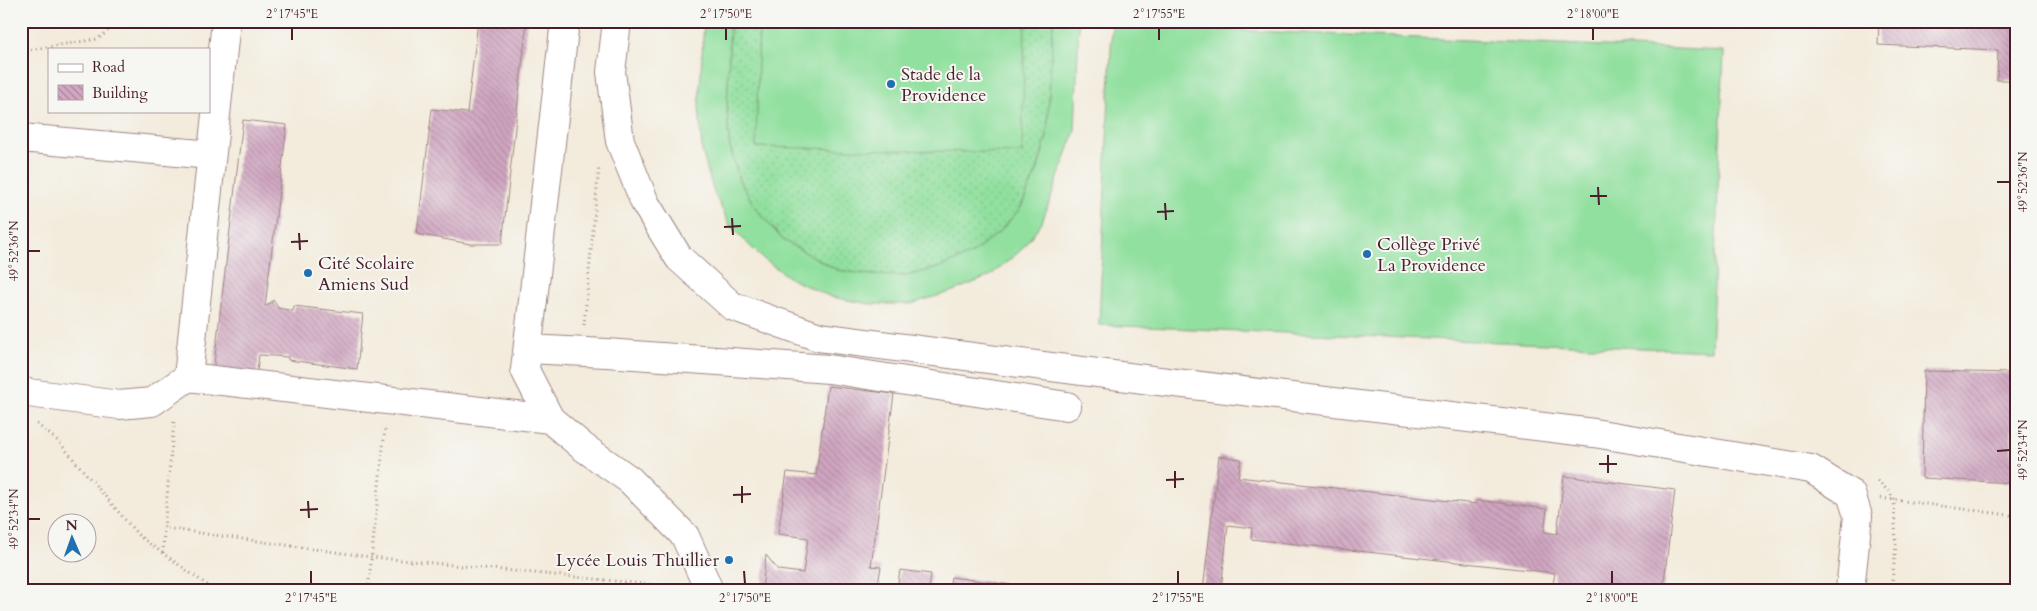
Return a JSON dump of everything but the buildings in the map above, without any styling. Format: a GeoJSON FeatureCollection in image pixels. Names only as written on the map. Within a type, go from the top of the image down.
{"type":"FeatureCollection","features":[{"type":"Feature","properties":{"kind":"lane"},"geometry":{"type":"LineString","coordinates":[[183,380],[226,21]]}},
{"type":"Feature","properties":{"kind":"lane"},"geometry":{"type":"LineString","coordinates":[[565,21],[525,370],[550,419],[583,447],[630,480],[685,536],[697,589]]}},
{"type":"Feature","properties":{"kind":"lane"},"geometry":{"type":"LineString","coordinates":[[617,21],[612,72],[620,141],[645,203],[680,258],[732,306],[819,337],[1159,381],[1594,433],[1811,469],[1851,494],[1858,516],[1850,590]]}},
{"type":"Feature","properties":{"kind":"lane"},"geometry":{"type":"LineString","coordinates":[[21,138],[211,155]]}},
{"type":"Feature","properties":{"kind":"lane"},"geometry":{"type":"LineString","coordinates":[[528,349],[829,369],[1067,406]]}},
{"type":"Feature","properties":{"kind":"lane"},"geometry":{"type":"LineString","coordinates":[[21,392],[119,405],[152,402],[183,380],[388,400],[550,419]]}},
{"type":"Feature","properties":{"kind":"path"},"geometry":{"type":"LineString","coordinates":[[21,51],[98,39],[120,21]]}},
{"type":"Feature","properties":{"kind":"path"},"geometry":{"type":"LineString","coordinates":[[581,353],[599,162]]}},
{"type":"Feature","properties":{"kind":"path"},"geometry":{"type":"LineString","coordinates":[[162,553],[183,380]]}},
{"type":"Feature","properties":{"kind":"path"},"geometry":{"type":"LineString","coordinates":[[368,590],[388,400]]}},
{"type":"Feature","properties":{"kind":"path"},"geometry":{"type":"LineString","coordinates":[[36,423],[58,441],[139,536],[214,590]]}},
{"type":"Feature","properties":{"kind":"path"},"geometry":{"type":"LineString","coordinates":[[1876,480],[1889,491],[1894,500],[1896,546],[1891,590]]}},
{"type":"Feature","properties":{"kind":"path"},"geometry":{"type":"LineString","coordinates":[[1851,494],[2016,516]]}},
{"type":"Feature","properties":{"kind":"path"},"geometry":{"type":"LineString","coordinates":[[164,528],[371,557],[697,589]]}},
{"type":"Feature","properties":{"kind":"green space"},"geometry":{"type":"Polygon","coordinates":[[[704,21],[730,21],[727,110],[729,143],[739,180],[757,210],[783,240],[837,270],[871,275],[905,276],[938,268],[972,254],[999,232],[1020,209],[1037,171],[1047,136],[1053,21],[1079,21],[1075,131],[1042,222],[1021,250],[990,276],[953,291],[911,304],[870,304],[831,297],[791,279],[761,257],[731,227],[714,193],[702,151],[699,105],[704,21]]]}},
{"type":"Feature","properties":{"kind":"green space"},"geometry":{"type":"Polygon","coordinates":[[[730,21],[1053,21],[1047,136],[1037,171],[1020,209],[999,232],[972,254],[938,268],[905,276],[871,275],[837,270],[783,240],[757,210],[739,180],[729,143],[727,110],[730,21]]]}},
{"type":"Feature","properties":{"kind":"green space","name":"Stade de la Providence"},"geometry":{"type":"Polygon","coordinates":[[[759,21],[1025,21],[1022,153],[756,147],[759,21]]]}},
{"type":"Feature","properties":{"kind":"green space"},"geometry":{"type":"Polygon","coordinates":[[[1519,21],[1675,21],[1675,28],[1519,21]]]}},
{"type":"Feature","properties":{"kind":"green space"},"geometry":{"type":"Polygon","coordinates":[[[1112,25],[1724,51],[1711,351],[1099,325],[1112,25]]]}},
{"type":"Feature","properties":{"kind":"place","name":"Stade de la Providence"},"geometry":{"type":"Point","coordinates":[891,84]}},
{"type":"Feature","properties":{"kind":"place","name":"Collège Privé La Providence"},"geometry":{"type":"Point","coordinates":[1367,254]}},
{"type":"Feature","properties":{"kind":"place","name":"Cité Scolaire Amiens Sud"},"geometry":{"type":"Point","coordinates":[308,273]}},
{"type":"Feature","properties":{"kind":"place","name":"Lycée Louis Thuillier"},"geometry":{"type":"Point","coordinates":[729,560]}}]}
